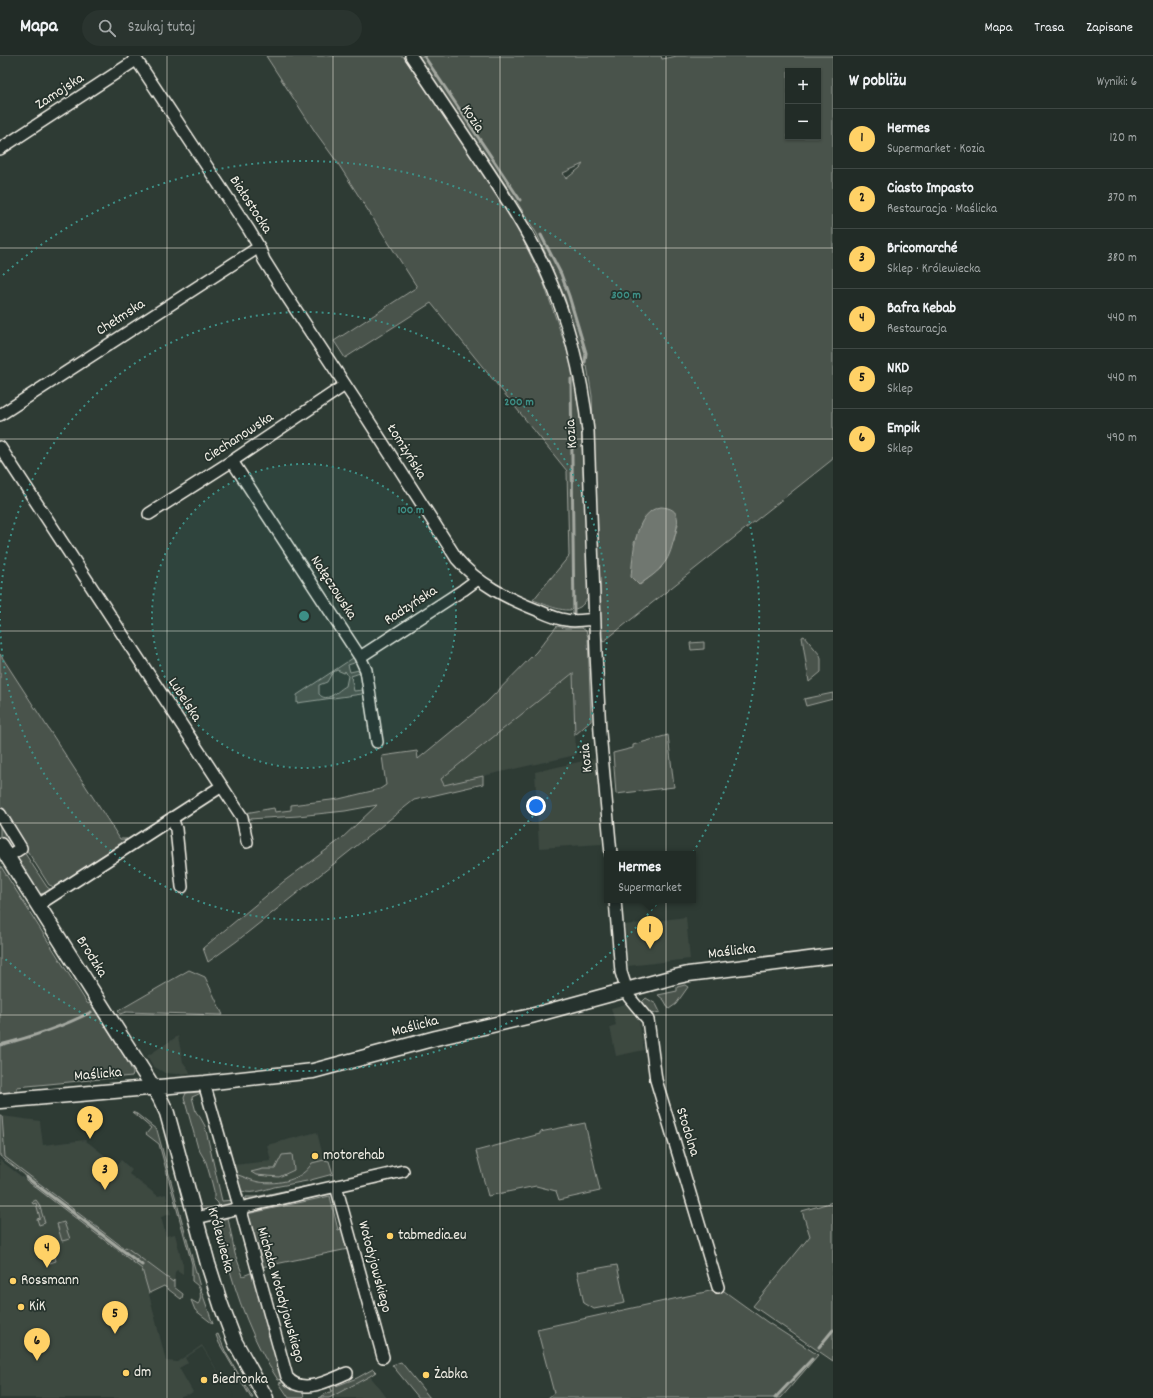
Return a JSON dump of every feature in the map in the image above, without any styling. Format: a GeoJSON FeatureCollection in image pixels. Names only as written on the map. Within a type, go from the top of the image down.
{"type":"FeatureCollection","features":[{"type":"Feature","properties":{"kind":"street","name":"Kozia"},"geometry":{"type":"LineString","coordinates":[[411,56],[520,221],[546,271],[560,305],[577,361],[587,423],[594,619],[600,732],[611,851]]}},
{"type":"Feature","properties":{"kind":"street","name":"Zamojska"},"geometry":{"type":"LineString","coordinates":[[0,149],[135,58]]}},
{"type":"Feature","properties":{"kind":"street","name":"Białostocka"},"geometry":{"type":"LineString","coordinates":[[135,58],[259,247],[264,260],[337,372]]}},
{"type":"Feature","properties":{"kind":"street","name":"Chełmska"},"geometry":{"type":"LineString","coordinates":[[0,415],[259,247]]}},
{"type":"Feature","properties":{"kind":"street","name":"Łomżyńska"},"geometry":{"type":"LineString","coordinates":[[337,372],[453,554],[464,566],[478,579],[517,602],[567,621],[594,619]]}},
{"type":"Feature","properties":{"kind":"street","name":"Ciechanowska"},"geometry":{"type":"LineString","coordinates":[[149,514],[232,461],[345,385]]}},
{"type":"Feature","properties":{"kind":"street","name":"Lubelska"},"geometry":{"type":"LineString","coordinates":[[0,447],[242,817],[247,842]]}},
{"type":"Feature","properties":{"kind":"street","name":"Nałęczowska"},"geometry":{"type":"LineString","coordinates":[[232,461],[360,657],[366,670],[377,742]]}},
{"type":"Feature","properties":{"kind":"street","name":"Radzyńska"},"geometry":{"type":"LineString","coordinates":[[360,657],[478,579]]}},
{"type":"Feature","properties":{"kind":"street"},"geometry":{"type":"LineString","coordinates":[[38,904],[222,786]]}},
{"type":"Feature","properties":{"kind":"street"},"geometry":{"type":"LineString","coordinates":[[0,814],[21,848],[4,851]]}},
{"type":"Feature","properties":{"kind":"street"},"geometry":{"type":"LineString","coordinates":[[172,818],[176,829],[182,887]]}},
{"type":"Feature","properties":{"kind":"street","name":"Brodzka"},"geometry":{"type":"LineString","coordinates":[[4,851],[154,1087]]}},
{"type":"Feature","properties":{"kind":"street"},"geometry":{"type":"LineString","coordinates":[[615,903],[621,972],[626,989]]}},
{"type":"Feature","properties":{"kind":"street","name":"Maślicka"},"geometry":{"type":"LineString","coordinates":[[0,1101],[205,1083],[313,1071],[436,1038],[531,1016],[626,989],[688,974],[833,956]]}},
{"type":"Feature","properties":{"kind":"street","name":"Stodolna"},"geometry":{"type":"LineString","coordinates":[[626,989],[629,997],[636,1007],[648,1020],[656,1080],[718,1286]]}},
{"type":"Feature","properties":{"kind":"street","name":"Michała Wołodyjowskiego"},"geometry":{"type":"LineString","coordinates":[[205,1083],[287,1377],[291,1382],[298,1385],[308,1385],[325,1383],[347,1373]]}},
{"type":"Feature","properties":{"kind":"street","name":"Królewiecka"},"geometry":{"type":"LineString","coordinates":[[154,1087],[167,1113],[216,1291],[235,1342],[266,1398]]}},
{"type":"Feature","properties":{"kind":"street"},"geometry":{"type":"LineString","coordinates":[[196,1218],[239,1205],[404,1172]]}},
{"type":"Feature","properties":{"kind":"street","name":"Wołodyjowskiego"},"geometry":{"type":"LineString","coordinates":[[336,1186],[383,1357]]}},
{"type":"Feature","properties":{"kind":"shaded area"},"geometry":{"type":"Polygon","coordinates":[[[266,56],[403,56],[510,213],[543,281],[573,367],[581,424],[589,597],[580,607],[562,610],[533,600],[569,556],[567,471],[431,303],[345,358],[334,341],[417,287],[337,162],[316,133],[266,56]]]}},
{"type":"Feature","properties":{"kind":"shaded area"},"geometry":{"type":"Polygon","coordinates":[[[418,56],[661,56],[662,59],[677,56],[833,56],[833,459],[603,642],[601,635],[592,396],[587,366],[584,366],[565,298],[537,234],[418,56]],[[583,164],[563,173],[566,179],[580,168],[583,164]],[[645,517],[634,543],[640,585],[661,568],[674,540],[678,524],[645,517]]]}},
{"type":"Feature","properties":{"kind":"shaded area"},"geometry":{"type":"Polygon","coordinates":[[[661,507],[673,510],[676,514],[677,528],[672,547],[666,561],[659,570],[639,585],[631,577],[634,547],[640,525],[652,510],[661,507]]]}},
{"type":"Feature","properties":{"kind":"shaded area"},"geometry":{"type":"Polygon","coordinates":[[[557,626],[565,628],[582,628],[586,631],[588,637],[591,721],[575,735],[573,673],[441,779],[444,785],[483,776],[483,784],[414,800],[237,941],[208,962],[203,948],[283,882],[341,839],[377,805],[345,811],[249,819],[245,813],[274,808],[275,812],[291,810],[291,805],[339,799],[380,789],[386,785],[382,756],[417,751],[418,759],[486,703],[536,652],[557,626]]]}},
{"type":"Feature","properties":{"kind":"shaded area"},"geometry":{"type":"Polygon","coordinates":[[[804,636],[820,655],[821,659],[821,672],[809,682],[802,637],[804,636]]]}},
{"type":"Feature","properties":{"kind":"shaded area"},"geometry":{"type":"Polygon","coordinates":[[[704,642],[704,649],[691,650],[690,643],[704,642]]]}},
{"type":"Feature","properties":{"kind":"shaded area"},"geometry":{"type":"Polygon","coordinates":[[[0,654],[120,839],[127,839],[54,888],[49,885],[0,808],[0,654]]]}},
{"type":"Feature","properties":{"kind":"shaded area"},"geometry":{"type":"Polygon","coordinates":[[[353,658],[356,661],[348,665],[350,672],[359,670],[360,673],[351,676],[354,691],[363,690],[362,694],[297,703],[297,695],[353,658]],[[337,670],[332,673],[327,682],[319,685],[319,694],[325,698],[329,697],[346,686],[348,676],[345,671],[344,673],[337,670]]]}},
{"type":"Feature","properties":{"kind":"shaded area"},"geometry":{"type":"Polygon","coordinates":[[[573,673],[576,755],[444,785],[441,779],[573,673]]]}},
{"type":"Feature","properties":{"kind":"shaded area"},"geometry":{"type":"Polygon","coordinates":[[[833,693],[833,699],[806,706],[804,699],[833,693]]]}},
{"type":"Feature","properties":{"kind":"shaded area"},"geometry":{"type":"Polygon","coordinates":[[[668,735],[674,787],[616,794],[613,753],[633,748],[633,745],[668,735]]]}},
{"type":"Feature","properties":{"kind":"shaded area"},"geometry":{"type":"Polygon","coordinates":[[[596,758],[600,798],[602,844],[539,848],[535,772],[596,758]]]}},
{"type":"Feature","properties":{"kind":"shaded area"},"geometry":{"type":"Polygon","coordinates":[[[0,821],[14,847],[9,850],[0,836],[0,821]]]}},
{"type":"Feature","properties":{"kind":"shaded area"},"geometry":{"type":"Polygon","coordinates":[[[24,852],[47,887],[51,890],[46,893],[37,894],[15,857],[24,852]]]}},
{"type":"Feature","properties":{"kind":"shaded area"},"geometry":{"type":"Polygon","coordinates":[[[0,865],[87,1003],[90,1003],[129,1064],[133,1073],[132,1076],[17,1087],[17,1092],[0,1093],[0,865]]]}},
{"type":"Feature","properties":{"kind":"shaded area"},"geometry":{"type":"Polygon","coordinates":[[[686,917],[690,959],[628,966],[625,925],[686,917]]]}},
{"type":"Feature","properties":{"kind":"shaded area"},"geometry":{"type":"Polygon","coordinates":[[[189,970],[205,977],[223,1015],[126,1012],[120,1014],[118,1011],[189,970]]]}},
{"type":"Feature","properties":{"kind":"shaded area"},"geometry":{"type":"Polygon","coordinates":[[[685,985],[688,987],[676,1004],[669,1009],[664,1000],[658,995],[677,991],[677,987],[685,985]]]}},
{"type":"Feature","properties":{"kind":"shaded area"},"geometry":{"type":"Polygon","coordinates":[[[646,998],[656,1004],[660,1012],[651,1014],[642,1007],[642,1002],[646,998]]]}},
{"type":"Feature","properties":{"kind":"shaded area"},"geometry":{"type":"Polygon","coordinates":[[[625,1004],[632,1010],[639,1021],[644,1050],[616,1056],[610,1027],[616,1025],[611,1008],[625,1004]]]}},
{"type":"Feature","properties":{"kind":"shaded area"},"geometry":{"type":"Polygon","coordinates":[[[178,1036],[183,1062],[190,1073],[165,1073],[153,1066],[147,1056],[178,1036]]]}},
{"type":"Feature","properties":{"kind":"shaded area"},"geometry":{"type":"Polygon","coordinates":[[[201,1092],[192,1097],[196,1112],[205,1126],[222,1201],[233,1200],[229,1205],[219,1207],[218,1203],[214,1199],[214,1191],[206,1162],[198,1148],[184,1098],[186,1093],[201,1092]]]}},
{"type":"Feature","properties":{"kind":"shaded area"},"geometry":{"type":"Polygon","coordinates":[[[132,1112],[137,1114],[157,1130],[200,1287],[213,1324],[195,1310],[191,1300],[198,1304],[200,1292],[197,1285],[192,1281],[192,1264],[159,1144],[146,1134],[151,1128],[132,1112]]]}},
{"type":"Feature","properties":{"kind":"shaded area"},"geometry":{"type":"Polygon","coordinates":[[[0,1116],[2,1116],[5,1157],[124,1248],[126,1247],[173,1282],[174,1280],[174,1287],[183,1294],[181,1299],[164,1286],[149,1293],[142,1269],[26,1180],[25,1175],[0,1156],[0,1116]]]}},
{"type":"Feature","properties":{"kind":"shaded area"},"geometry":{"type":"Polygon","coordinates":[[[2,1116],[40,1121],[43,1145],[85,1140],[117,1165],[121,1160],[132,1170],[129,1174],[158,1196],[166,1194],[171,1214],[161,1217],[166,1236],[175,1234],[183,1265],[183,1274],[177,1270],[175,1272],[174,1287],[183,1294],[181,1299],[164,1286],[149,1294],[166,1361],[177,1362],[202,1345],[234,1398],[202,1347],[185,1358],[188,1363],[179,1368],[193,1392],[188,1395],[181,1396],[181,1398],[0,1398],[0,1160],[142,1269],[140,1260],[5,1157],[2,1116]]]}},
{"type":"Feature","properties":{"kind":"shaded area"},"geometry":{"type":"Polygon","coordinates":[[[585,1123],[600,1191],[559,1200],[556,1191],[536,1186],[488,1196],[476,1151],[540,1134],[540,1132],[585,1123]]]}},
{"type":"Feature","properties":{"kind":"shaded area"},"geometry":{"type":"Polygon","coordinates":[[[317,1132],[329,1173],[246,1192],[239,1187],[233,1165],[271,1161],[267,1145],[317,1132]]]}},
{"type":"Feature","properties":{"kind":"shaded area"},"geometry":{"type":"Polygon","coordinates":[[[292,1154],[294,1170],[279,1177],[256,1175],[251,1172],[263,1169],[275,1169],[282,1155],[292,1154]]]}},
{"type":"Feature","properties":{"kind":"shaded area"},"geometry":{"type":"Polygon","coordinates":[[[324,1160],[329,1161],[333,1174],[255,1192],[239,1190],[235,1176],[238,1175],[259,1182],[282,1182],[302,1174],[312,1163],[324,1160]]]}},
{"type":"Feature","properties":{"kind":"shaded area"},"geometry":{"type":"Polygon","coordinates":[[[316,1184],[318,1185],[249,1201],[246,1199],[246,1197],[255,1197],[316,1184]]]}},
{"type":"Feature","properties":{"kind":"shaded area"},"geometry":{"type":"Polygon","coordinates":[[[330,1196],[338,1230],[343,1228],[348,1249],[261,1267],[247,1214],[330,1196]]]}},
{"type":"Feature","properties":{"kind":"shaded area"},"geometry":{"type":"Polygon","coordinates":[[[36,1200],[39,1204],[45,1223],[39,1225],[37,1219],[40,1218],[36,1203],[33,1204],[32,1202],[36,1200]]]}},
{"type":"Feature","properties":{"kind":"shaded area"},"geometry":{"type":"Polygon","coordinates":[[[833,1202],[833,1361],[753,1306],[810,1236],[802,1211],[833,1202]]]}},
{"type":"Feature","properties":{"kind":"shaded area"},"geometry":{"type":"Polygon","coordinates":[[[228,1218],[235,1254],[243,1276],[253,1272],[284,1379],[278,1380],[269,1365],[253,1335],[240,1303],[220,1233],[220,1220],[228,1218]]]}},
{"type":"Feature","properties":{"kind":"shaded area"},"geometry":{"type":"Polygon","coordinates":[[[64,1222],[70,1239],[62,1241],[57,1224],[64,1222]]]}},
{"type":"Feature","properties":{"kind":"shaded area"},"geometry":{"type":"Polygon","coordinates":[[[50,1240],[56,1261],[50,1263],[44,1242],[50,1240]]]}},
{"type":"Feature","properties":{"kind":"shaded area"},"geometry":{"type":"Polygon","coordinates":[[[617,1265],[625,1303],[594,1309],[584,1303],[577,1272],[617,1265]]]}},
{"type":"Feature","properties":{"kind":"shaded area"},"geometry":{"type":"Polygon","coordinates":[[[719,1289],[818,1355],[781,1398],[548,1398],[554,1393],[537,1329],[719,1289]]]}},
{"type":"Feature","properties":{"kind":"shaded area"},"geometry":{"type":"Polygon","coordinates":[[[218,1334],[226,1353],[253,1398],[251,1398],[219,1343],[216,1335],[218,1334]]]}},
{"type":"Feature","properties":{"kind":"shaded area"},"geometry":{"type":"Polygon","coordinates":[[[401,1362],[430,1398],[419,1398],[392,1365],[401,1362]]]}},
{"type":"Feature","properties":{"kind":"shaded area"},"geometry":{"type":"Polygon","coordinates":[[[373,1369],[376,1372],[329,1398],[318,1398],[332,1391],[330,1386],[334,1384],[336,1386],[357,1378],[373,1369]]]}},
{"type":"Feature","properties":{"kind":"shaded area"},"geometry":{"type":"Polygon","coordinates":[[[370,1376],[387,1398],[329,1398],[370,1376]]]}},
{"type":"Feature","properties":{"kind":"shaded area"},"geometry":{"type":"Polygon","coordinates":[[[285,1381],[303,1390],[304,1398],[289,1398],[279,1383],[285,1381]]]}},
{"type":"Feature","properties":{"kind":"waterway"},"geometry":{"type":"LineString","coordinates":[[424,56],[520,200]]}},
{"type":"Feature","properties":{"kind":"waterway"},"geometry":{"type":"LineString","coordinates":[[541,235],[561,274],[569,296],[586,353],[585,362]]}},
{"type":"Feature","properties":{"kind":"waterway"},"geometry":{"type":"LineString","coordinates":[[571,379],[574,614]]}},
{"type":"Feature","properties":{"kind":"waterway"},"geometry":{"type":"LineString","coordinates":[[0,1045],[47,1031],[91,1012]]}},
{"type":"Feature","properties":{"kind":"waterway"},"geometry":{"type":"LineString","coordinates":[[26,1177],[142,1265]]}},
{"type":"Feature","properties":{"kind":"waterway"},"geometry":{"type":"LineString","coordinates":[[819,1347],[833,1330]]}},
{"type":"Feature","properties":{"kind":"waterway"},"geometry":{"type":"LineString","coordinates":[[775,1398],[812,1359]]}},
{"type":"Feature","properties":{"kind":"place","name":"Hermes"},"geometry":{"type":"Point","coordinates":[650,949]}},
{"type":"Feature","properties":{"kind":"place","name":"Ciasto Impasto"},"geometry":{"type":"Point","coordinates":[90,1139]}},
{"type":"Feature","properties":{"kind":"place","name":"motorehab"},"geometry":{"type":"Point","coordinates":[315,1156]}},
{"type":"Feature","properties":{"kind":"place","name":"Bricomarché"},"geometry":{"type":"Point","coordinates":[105,1190]}},
{"type":"Feature","properties":{"kind":"place","name":"tabmedia.eu"},"geometry":{"type":"Point","coordinates":[390,1236]}},
{"type":"Feature","properties":{"kind":"place","name":"Bafra Kebab"},"geometry":{"type":"Point","coordinates":[47,1268]}},
{"type":"Feature","properties":{"kind":"place","name":"Rossmann"},"geometry":{"type":"Point","coordinates":[13,1281]}},
{"type":"Feature","properties":{"kind":"place","name":"KiK"},"geometry":{"type":"Point","coordinates":[21,1307]}},
{"type":"Feature","properties":{"kind":"place","name":"NKD"},"geometry":{"type":"Point","coordinates":[115,1334]}},
{"type":"Feature","properties":{"kind":"place","name":"Empik"},"geometry":{"type":"Point","coordinates":[37,1361]}},
{"type":"Feature","properties":{"kind":"place","name":"dm"},"geometry":{"type":"Point","coordinates":[126,1373]}},
{"type":"Feature","properties":{"kind":"place","name":"Żabka"},"geometry":{"type":"Point","coordinates":[426,1375]}},
{"type":"Feature","properties":{"kind":"place","name":"Biedronka"},"geometry":{"type":"Point","coordinates":[204,1380]}}]}
